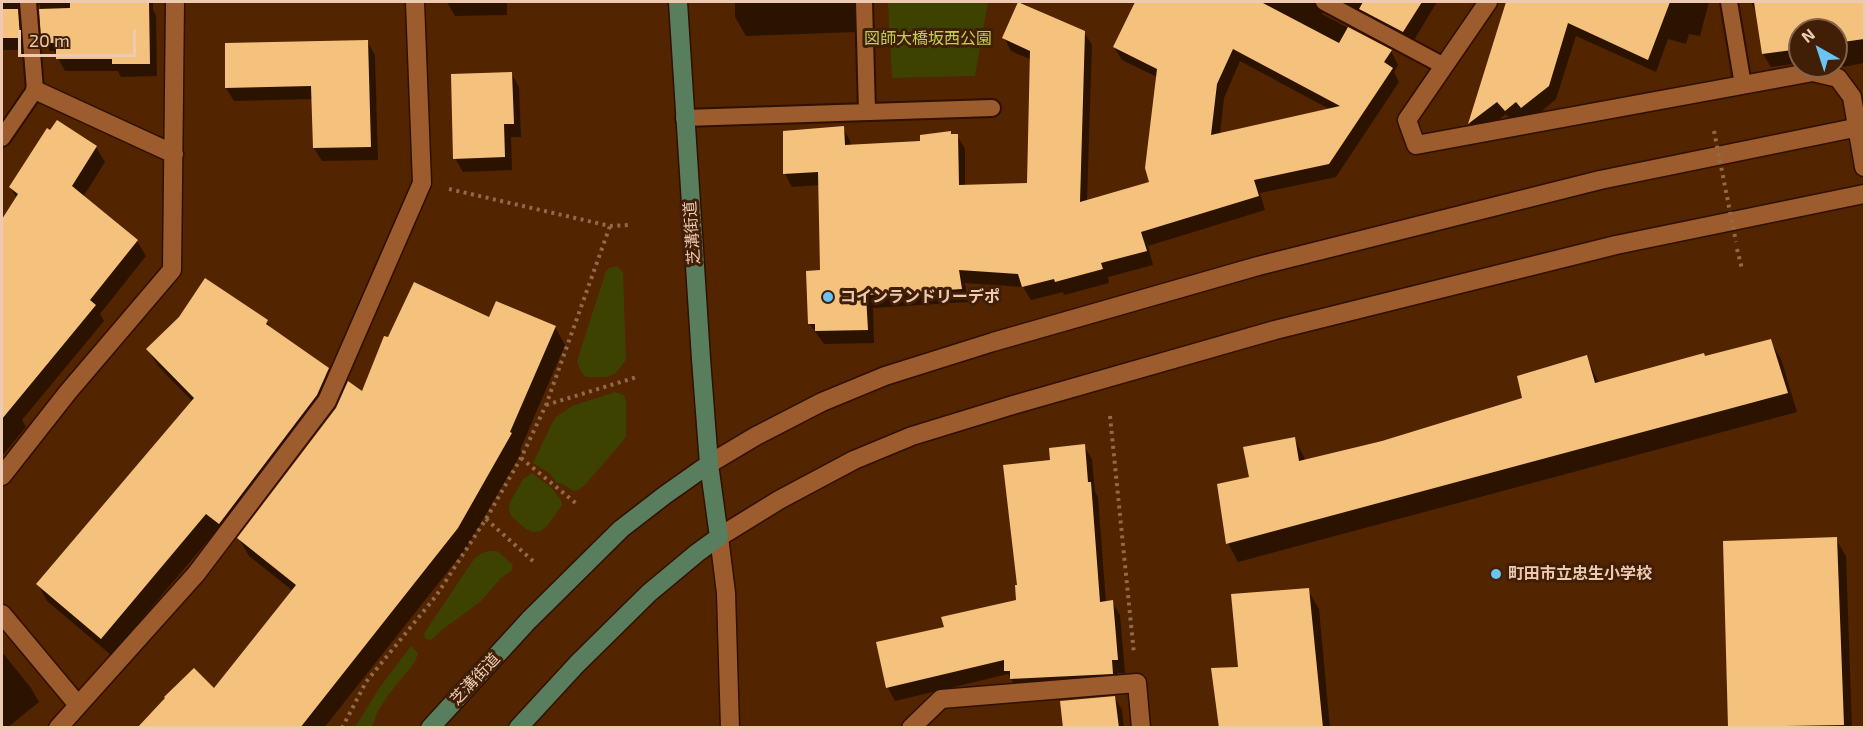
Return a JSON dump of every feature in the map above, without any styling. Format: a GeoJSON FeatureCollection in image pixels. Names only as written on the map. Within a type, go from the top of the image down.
{"type":"FeatureCollection","features":[{"type":"Feature","properties":{"kind":"main road","name":"芝溝街道"},"geometry":{"type":"LineString","coordinates":[[678,2],[709,464],[719,537]]}},
{"type":"Feature","properties":{"kind":"main road","name":"芝溝街道"},"geometry":{"type":"LineString","coordinates":[[430,728],[529,620],[621,529],[709,464]]}},
{"type":"Feature","properties":{"kind":"main road"},"geometry":{"type":"LineString","coordinates":[[518,728],[577,664],[649,593],[719,537]]}},
{"type":"Feature","properties":{"kind":"street"},"geometry":{"type":"LineString","coordinates":[[2,476],[68,392],[172,270],[175,2]]}},
{"type":"Feature","properties":{"kind":"street"},"geometry":{"type":"LineString","coordinates":[[58,728],[196,574],[327,401],[422,183],[415,2]]}},
{"type":"Feature","properties":{"kind":"street"},"geometry":{"type":"LineString","coordinates":[[1488,2],[1407,120],[1416,145],[1813,72],[1838,78],[1852,97],[1861,127],[1864,167]]}},
{"type":"Feature","properties":{"kind":"street"},"geometry":{"type":"LineString","coordinates":[[35,90],[174,154]]}},
{"type":"Feature","properties":{"kind":"street"},"geometry":{"type":"LineString","coordinates":[[709,464],[756,436],[822,402],[885,376],[993,342],[1258,266],[1600,180],[1861,127]]}},
{"type":"Feature","properties":{"kind":"street"},"geometry":{"type":"LineString","coordinates":[[730,728],[726,593],[719,537],[779,500],[854,460],[912,436],[1275,330],[1616,245],[1864,194]]}},
{"type":"Feature","properties":{"kind":"street"},"geometry":{"type":"LineString","coordinates":[[2,614],[78,705]]}},
{"type":"Feature","properties":{"kind":"street"},"geometry":{"type":"LineString","coordinates":[[911,728],[942,699],[1137,684],[1141,728]]}},
{"type":"Feature","properties":{"kind":"lane"},"geometry":{"type":"LineString","coordinates":[[2,138],[35,90],[28,2]]}},
{"type":"Feature","properties":{"kind":"lane"},"geometry":{"type":"LineString","coordinates":[[864,2],[867,112]]}},
{"type":"Feature","properties":{"kind":"lane"},"geometry":{"type":"LineString","coordinates":[[1324,2],[1444,66]]}},
{"type":"Feature","properties":{"kind":"lane"},"geometry":{"type":"LineString","coordinates":[[1729,2],[1743,85]]}},
{"type":"Feature","properties":{"kind":"lane"},"geometry":{"type":"LineString","coordinates":[[684,118],[992,108]]}},
{"type":"Feature","properties":{"kind":"path"},"geometry":{"type":"LineString","coordinates":[[1714,131],[1742,269]]}},
{"type":"Feature","properties":{"kind":"path"},"geometry":{"type":"LineString","coordinates":[[422,183],[610,226],[629,225]]}},
{"type":"Feature","properties":{"kind":"path"},"geometry":{"type":"LineString","coordinates":[[342,728],[366,682],[436,596],[486,519],[521,458],[546,405],[610,226]]}},
{"type":"Feature","properties":{"kind":"path"},"geometry":{"type":"LineString","coordinates":[[546,405],[637,377]]}},
{"type":"Feature","properties":{"kind":"path"},"geometry":{"type":"LineString","coordinates":[[1110,416],[1137,684]]}},
{"type":"Feature","properties":{"kind":"path"},"geometry":{"type":"LineString","coordinates":[[521,458],[578,505]]}},
{"type":"Feature","properties":{"kind":"path"},"geometry":{"type":"LineString","coordinates":[[486,519],[533,561]]}},
{"type":"Feature","properties":{"kind":"green space","name":"図師大橋坂西公園"},"geometry":{"type":"Polygon","coordinates":[[[888,2],[988,2],[975,76],[892,78],[888,2]]]}},
{"type":"Feature","properties":{"kind":"green space"},"geometry":{"type":"Polygon","coordinates":[[[617,266],[623,273],[626,360],[616,373],[606,377],[586,377],[581,372],[577,361],[606,271],[617,266]]]}},
{"type":"Feature","properties":{"kind":"green space"},"geometry":{"type":"Polygon","coordinates":[[[615,392],[624,395],[626,401],[626,436],[584,486],[574,491],[557,483],[549,473],[533,463],[556,417],[572,406],[615,392]]]}},
{"type":"Feature","properties":{"kind":"green space"},"geometry":{"type":"Polygon","coordinates":[[[532,473],[552,488],[562,505],[548,525],[541,531],[533,532],[512,517],[509,510],[510,502],[523,479],[532,473]]]}},
{"type":"Feature","properties":{"kind":"green space"},"geometry":{"type":"Polygon","coordinates":[[[490,551],[497,551],[513,565],[511,571],[501,578],[481,601],[431,640],[426,639],[425,632],[474,559],[490,551]]]}},
{"type":"Feature","properties":{"kind":"green space"},"geometry":{"type":"Polygon","coordinates":[[[411,646],[418,653],[415,662],[388,695],[373,725],[355,727],[380,687],[411,646]]]}},
{"type":"Feature","properties":{"kind":"building"},"geometry":{"type":"Polygon","coordinates":[[[70,2],[149,2],[150,64],[112,64],[112,59],[56,59],[56,43],[47,43],[47,38],[41,38],[39,9],[70,8],[70,2]]]}},
{"type":"Feature","properties":{"kind":"building"},"geometry":{"type":"Polygon","coordinates":[[[1018,2],[1085,31],[1080,202],[1149,182],[1145,168],[1157,69],[1113,47],[1135,2],[1261,2],[1339,43],[1348,27],[1392,50],[1384,62],[1393,68],[1329,164],[1254,180],[1259,196],[1141,232],[1147,251],[1101,263],[1103,269],[1055,282],[1054,279],[1022,287],[1018,274],[959,270],[962,289],[866,295],[868,330],[815,331],[815,324],[808,324],[806,271],[820,270],[818,172],[783,174],[783,131],[844,126],[845,145],[920,141],[920,135],[951,131],[951,134],[958,134],[959,185],[1027,183],[1030,51],[1002,38],[1018,2]],[[1233,49],[1217,84],[1211,135],[1340,106],[1233,49]]]}},
{"type":"Feature","properties":{"kind":"building"},"geometry":{"type":"Polygon","coordinates":[[[1363,2],[1422,2],[1403,32],[1359,9],[1363,2]]]}},
{"type":"Feature","properties":{"kind":"building"},"geometry":{"type":"Polygon","coordinates":[[[1506,2],[1670,2],[1648,60],[1568,23],[1549,86],[1521,108],[1516,102],[1505,111],[1497,102],[1468,124],[1506,2]]]}},
{"type":"Feature","properties":{"kind":"building"},"geometry":{"type":"Polygon","coordinates":[[[1754,2],[1864,2],[1864,39],[1848,41],[1848,18],[1788,18],[1788,51],[1762,54],[1754,2]]]}},
{"type":"Feature","properties":{"kind":"building"},"geometry":{"type":"Polygon","coordinates":[[[2,9],[18,9],[20,38],[2,38],[2,9]]]}},
{"type":"Feature","properties":{"kind":"building"},"geometry":{"type":"Polygon","coordinates":[[[368,40],[371,147],[313,148],[311,86],[225,88],[225,43],[368,40]]]}},
{"type":"Feature","properties":{"kind":"building"},"geometry":{"type":"Polygon","coordinates":[[[512,72],[514,124],[504,124],[505,157],[453,159],[451,74],[512,72]]]}},
{"type":"Feature","properties":{"kind":"building"},"geometry":{"type":"Polygon","coordinates":[[[57,120],[97,146],[72,186],[138,240],[90,300],[96,305],[2,419],[2,219],[18,194],[9,187],[47,128],[50,130],[57,120]]]}},
{"type":"Feature","properties":{"kind":"building"},"geometry":{"type":"Polygon","coordinates":[[[205,278],[268,320],[266,324],[329,368],[317,395],[219,524],[206,514],[101,639],[36,584],[194,398],[146,349],[179,317],[205,278]]]}},
{"type":"Feature","properties":{"kind":"building"},"geometry":{"type":"Polygon","coordinates":[[[414,282],[489,317],[496,301],[556,326],[510,432],[512,433],[458,528],[300,728],[137,728],[194,668],[214,688],[296,585],[237,538],[336,408],[348,381],[362,391],[384,336],[388,337],[414,282]]]}},
{"type":"Feature","properties":{"kind":"building"},"geometry":{"type":"Polygon","coordinates":[[[1771,339],[1788,393],[1226,544],[1217,484],[1249,477],[1243,447],[1295,437],[1299,461],[1382,441],[1522,398],[1517,376],[1587,355],[1595,383],[1704,353],[1705,356],[1771,339]]]}},
{"type":"Feature","properties":{"kind":"building"},"geometry":{"type":"Polygon","coordinates":[[[1085,444],[1088,482],[1091,482],[1100,602],[1113,600],[1118,660],[1112,660],[1113,674],[1010,679],[1010,671],[1004,671],[1004,660],[886,688],[876,642],[944,627],[941,617],[1016,600],[1015,585],[1017,585],[1003,465],[1050,460],[1049,448],[1085,444]]]}},
{"type":"Feature","properties":{"kind":"building"},"geometry":{"type":"Polygon","coordinates":[[[1837,537],[1844,725],[1728,727],[1723,541],[1837,537]]]}},
{"type":"Feature","properties":{"kind":"building"},"geometry":{"type":"Polygon","coordinates":[[[1309,588],[1323,728],[1219,728],[1211,668],[1238,667],[1231,594],[1309,588]]]}},
{"type":"Feature","properties":{"kind":"building"},"geometry":{"type":"Polygon","coordinates":[[[1115,696],[1119,728],[1063,728],[1060,701],[1115,696]]]}},
{"type":"Feature","properties":{"kind":"place","name":"コインランドリーデポ"},"geometry":{"type":"Point","coordinates":[828,297]}},
{"type":"Feature","properties":{"kind":"place","name":"町田市立忠生小学校"},"geometry":{"type":"Point","coordinates":[1496,574]}}]}
